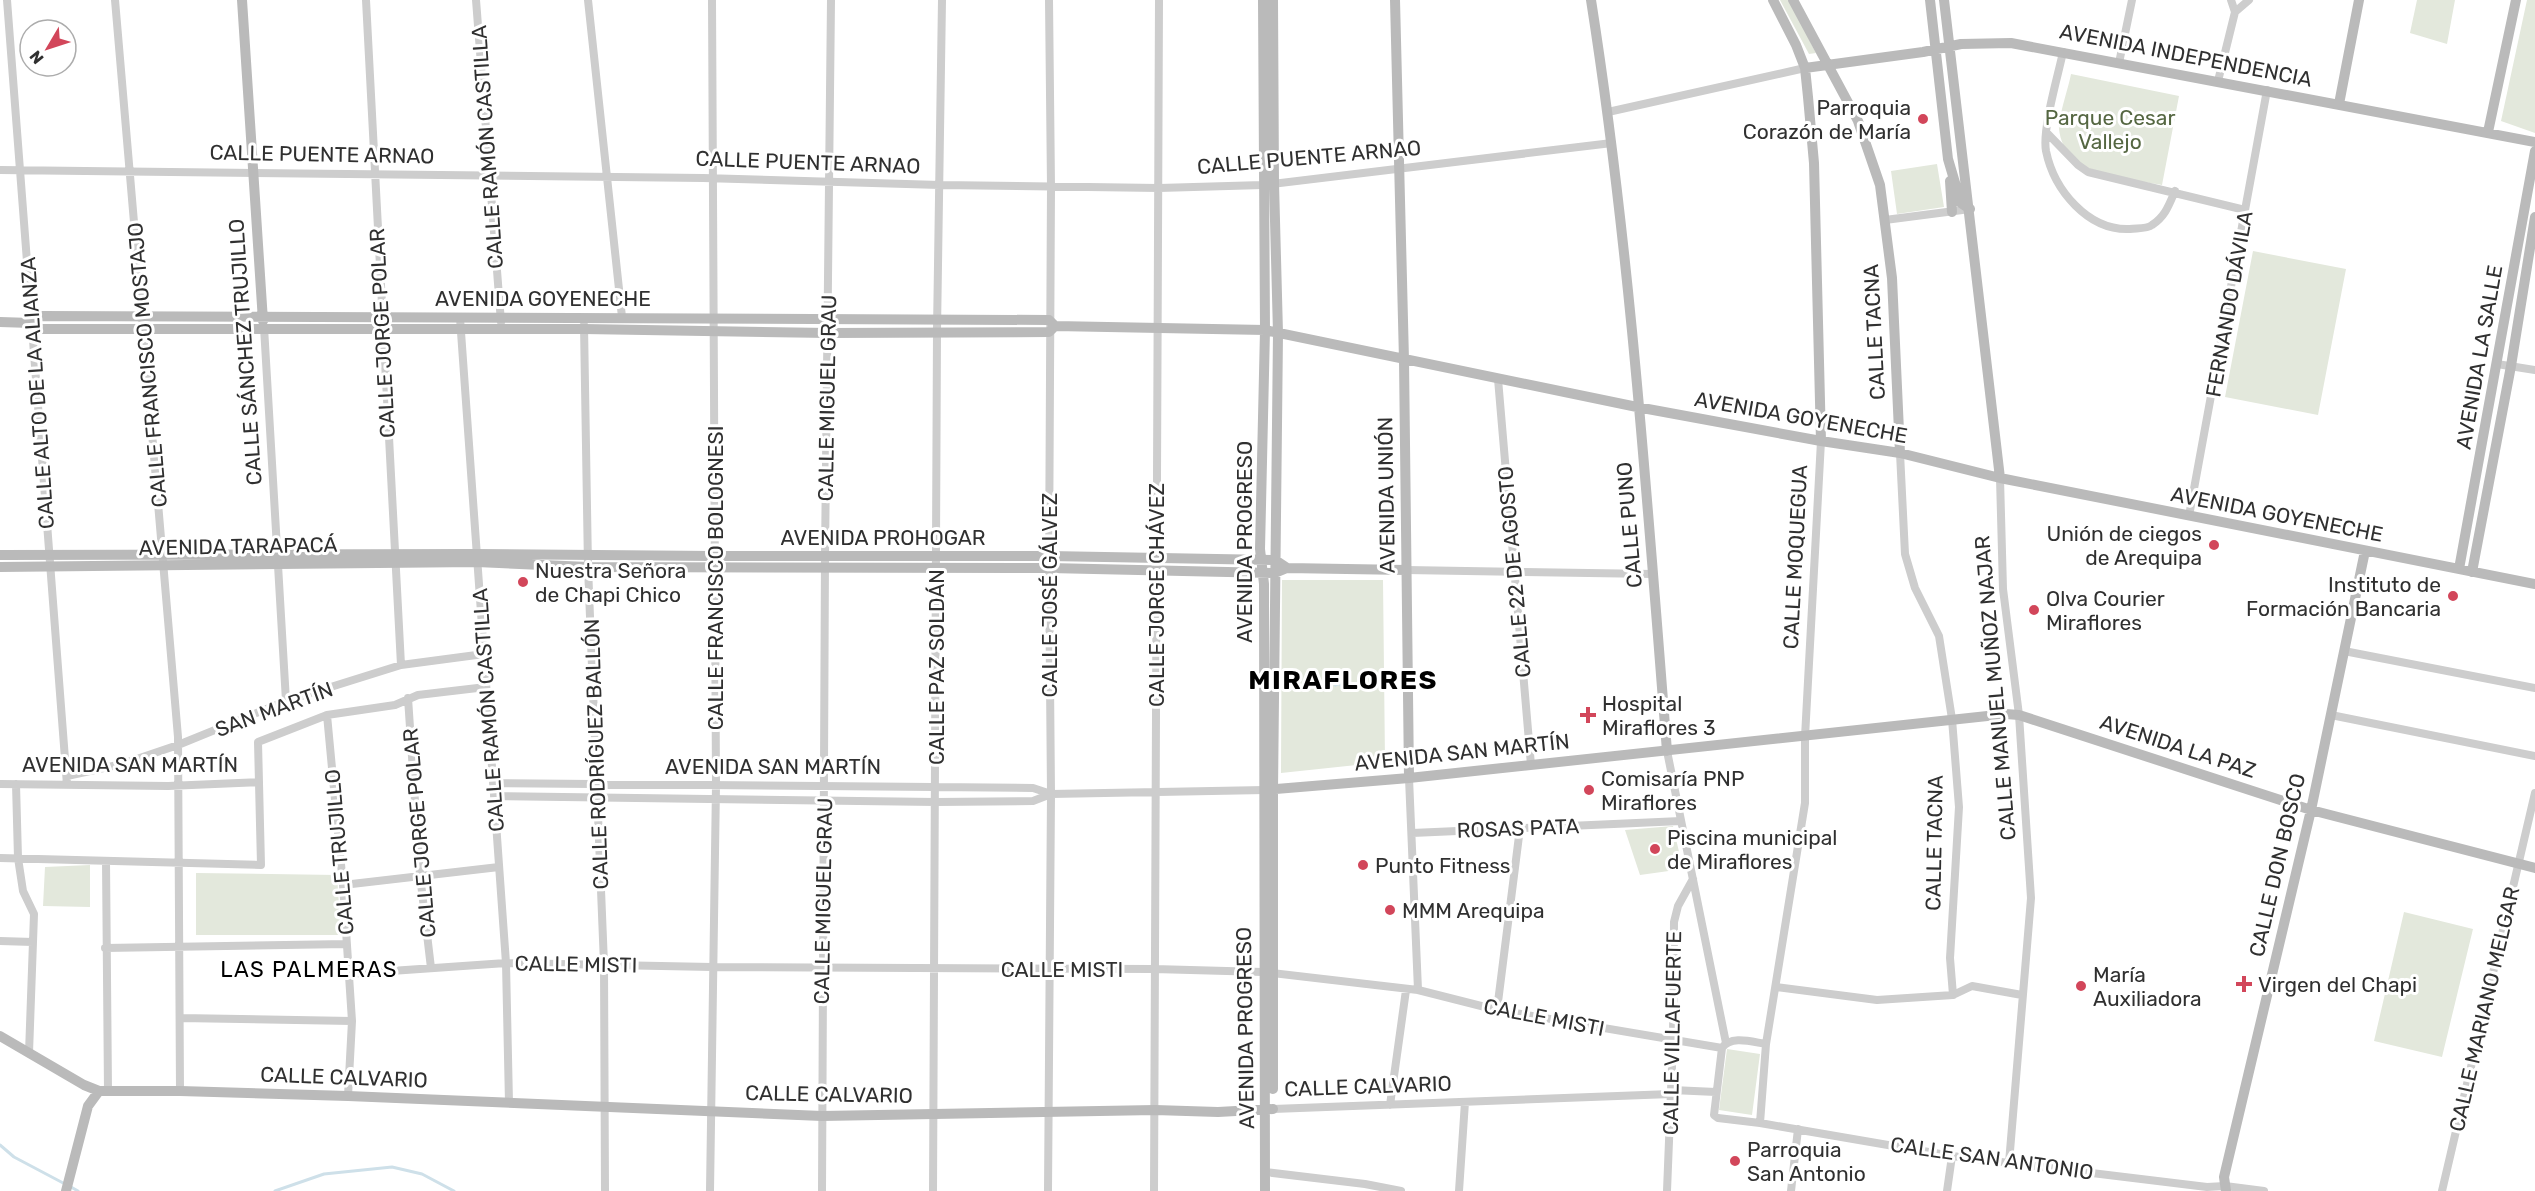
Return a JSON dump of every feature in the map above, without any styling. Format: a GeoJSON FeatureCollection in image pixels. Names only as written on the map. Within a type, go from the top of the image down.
{"type":"FeatureCollection","features":[{"type":"Feature","properties":{"kind":"street","name":"CALLE ALTO DE LA ALIANZA"},"geometry":{"type":"LineString","coordinates":[[6,0],[67,785]]}},
{"type":"Feature","properties":{"kind":"street","name":"CALLE FRANCISCO MOSTAJO"},"geometry":{"type":"LineString","coordinates":[[115,0],[178,745],[180,1091]]}},
{"type":"Feature","properties":{"kind":"street","name":"CALLE SÁNCHEZ TRUJILLO"},"geometry":{"type":"LineString","coordinates":[[242,0],[286,701]]}},
{"type":"Feature","properties":{"kind":"street","name":"CALLE JORGE POLAR"},"geometry":{"type":"LineString","coordinates":[[366,0],[401,665]]}},
{"type":"Feature","properties":{"kind":"street","name":"CALLE RAMÓN CASTILLA"},"geometry":{"type":"LineString","coordinates":[[476,0],[502,329]]}},
{"type":"Feature","properties":{"kind":"street"},"geometry":{"type":"LineString","coordinates":[[588,0],[622,317]]}},
{"type":"Feature","properties":{"kind":"street","name":"CALLE FRANCISCO BOLOGNESI"},"geometry":{"type":"LineString","coordinates":[[710,1191],[716,799],[713,568],[715,318],[712,0]]}},
{"type":"Feature","properties":{"kind":"street","name":"CALLE MIGUEL GRAU"},"geometry":{"type":"LineString","coordinates":[[822,1191],[831,0]]}},
{"type":"Feature","properties":{"kind":"street","name":"CALLE PAZ SOLDÁN"},"geometry":{"type":"LineString","coordinates":[[933,1191],[937,325],[942,0]]}},
{"type":"Feature","properties":{"kind":"street","name":"CALLE JOSÉ GÁLVEZ"},"geometry":{"type":"LineString","coordinates":[[1048,1191],[1051,794],[1049,0]]}},
{"type":"Feature","properties":{"kind":"street","name":"CALLE JORGE CHÁVEZ"},"geometry":{"type":"LineString","coordinates":[[1154,1191],[1159,0]]}},
{"type":"Feature","properties":{"kind":"street","name":"AVENIDA PROGRESO"},"geometry":{"type":"LineString","coordinates":[[1263,0],[1268,184],[1278,333],[1267,973],[1270,1109],[1268,1172],[1265,1191]]}},
{"type":"Feature","properties":{"kind":"street","name":"AVENIDA PROGRESO"},"geometry":{"type":"LineString","coordinates":[[1269,790],[1261,560],[1273,0]]}},
{"type":"Feature","properties":{"kind":"street","name":"AVENIDA UNIÓN"},"geometry":{"type":"LineString","coordinates":[[1395,0],[1404,360],[1409,778],[1418,990]]}},
{"type":"Feature","properties":{"kind":"street","name":"CALLE PUNO"},"geometry":{"type":"LineString","coordinates":[[1591,0],[1612,143],[1653,574],[1667,751],[1724,1045],[1716,1092]]}},
{"type":"Feature","properties":{"kind":"street","name":"CALLE MOQUEGUA"},"geometry":{"type":"LineString","coordinates":[[1760,1123],[1767,1044],[1805,803],[1805,736],[1821,441],[1814,164],[1805,68],[1773,0]]}},
{"type":"Feature","properties":{"kind":"street","name":"CALLE TACNA"},"geometry":{"type":"LineString","coordinates":[[1793,0],[1858,121],[1880,185],[1892,278],[1905,554],[1915,588],[1939,636],[1952,719],[1959,807],[1950,958],[1953,995]]}},
{"type":"Feature","properties":{"kind":"street"},"geometry":{"type":"LineString","coordinates":[[1930,0],[1952,212]]}},
{"type":"Feature","properties":{"kind":"street","name":"CALLE MANUEL MUÑOZ NAJAR"},"geometry":{"type":"LineString","coordinates":[[1944,0],[2000,478],[2003,590],[2019,715],[2031,898],[2009,1163]]}},
{"type":"Feature","properties":{"kind":"street"},"geometry":{"type":"LineString","coordinates":[[2119,63],[2132,0]]}},
{"type":"Feature","properties":{"kind":"street"},"geometry":{"type":"LineString","coordinates":[[2218,81],[2235,12],[2231,0]]}},
{"type":"Feature","properties":{"kind":"street"},"geometry":{"type":"LineString","coordinates":[[2235,12],[2249,0]]}},
{"type":"Feature","properties":{"kind":"street"},"geometry":{"type":"LineString","coordinates":[[2339,104],[2359,0]]}},
{"type":"Feature","properties":{"kind":"street"},"geometry":{"type":"LineString","coordinates":[[2488,132],[2516,0]]}},
{"type":"Feature","properties":{"kind":"street","name":"AVENIDA INDEPENDENCIA"},"geometry":{"type":"LineString","coordinates":[[1828,64],[1949,46],[1984,42],[2011,43],[2535,142]]}},
{"type":"Feature","properties":{"kind":"street"},"geometry":{"type":"LineString","coordinates":[[2063,52],[2046,149],[2056,179],[2064,193],[2086,216],[2100,223],[2122,229],[2150,227],[2165,214],[2175,191]]}},
{"type":"Feature","properties":{"kind":"street"},"geometry":{"type":"LineString","coordinates":[[1608,112],[1828,64]]}},
{"type":"Feature","properties":{"kind":"street","name":"FERNANDO DÁVILA"},"geometry":{"type":"LineString","coordinates":[[2189,516],[2267,90]]}},
{"type":"Feature","properties":{"kind":"street"},"geometry":{"type":"LineString","coordinates":[[2047,133],[2078,165],[2088,172],[2175,191],[2245,210]]}},
{"type":"Feature","properties":{"kind":"street","name":"CALLE PUENTE ARNAO"},"geometry":{"type":"LineString","coordinates":[[0,170],[607,176],[1159,188],[1268,184],[1612,143]]}},
{"type":"Feature","properties":{"kind":"street","name":"AVENIDA LA SALLE"},"geometry":{"type":"LineString","coordinates":[[2472,572],[2511,366],[2531,216],[2535,151]]}},
{"type":"Feature","properties":{"kind":"street"},"geometry":{"type":"LineString","coordinates":[[1948,159],[1961,204],[1970,209]]}},
{"type":"Feature","properties":{"kind":"street"},"geometry":{"type":"LineString","coordinates":[[1885,220],[1970,209]]}},
{"type":"Feature","properties":{"kind":"street","name":"AVENIDA LA SALLE"},"geometry":{"type":"LineString","coordinates":[[2459,569],[2498,364],[2531,216]]}},
{"type":"Feature","properties":{"kind":"street","name":"AVENIDA GOYENECHE"},"geometry":{"type":"LineString","coordinates":[[32,323],[36,317],[42,316],[141,317],[383,330],[584,329],[828,333],[937,325]]}},
{"type":"Feature","properties":{"kind":"street","name":"AVENIDA GOYENECHE"},"geometry":{"type":"LineString","coordinates":[[32,323],[35,328],[143,329],[381,317],[829,318],[937,325],[1265,330],[1637,407],[1900,453],[2000,478],[2535,584]]}},
{"type":"Feature","properties":{"kind":"street","name":"CALLE RODRÍGUEZ BALLÓN"},"geometry":{"type":"LineString","coordinates":[[584,317],[588,561],[604,964],[605,1191]]}},
{"type":"Feature","properties":{"kind":"street","name":"CALLE RAMÓN CASTILLA"},"geometry":{"type":"LineString","coordinates":[[460,318],[506,963],[509,1103]]}},
{"type":"Feature","properties":{"kind":"street","name":"AVENIDA GOYENECHE"},"geometry":{"type":"LineString","coordinates":[[0,322],[32,323]]}},
{"type":"Feature","properties":{"kind":"street"},"geometry":{"type":"LineString","coordinates":[[2498,364],[2535,370]]}},
{"type":"Feature","properties":{"kind":"street","name":"CALLE 22 DE AGOSTO"},"geometry":{"type":"LineString","coordinates":[[1498,379],[1531,765]]}},
{"type":"Feature","properties":{"kind":"street","name":"CALLE DON BOSCO"},"geometry":{"type":"LineString","coordinates":[[2225,1189],[2224,1177],[2311,810],[2365,551]]}},
{"type":"Feature","properties":{"kind":"street","name":"AVENIDA TARAPACÁ"},"geometry":{"type":"LineString","coordinates":[[0,555],[50,555],[163,561]]}},
{"type":"Feature","properties":{"kind":"street","name":"AVENIDA PROHOGAR"},"geometry":{"type":"LineString","coordinates":[[588,561],[713,556],[1049,556],[1275,560]]}},
{"type":"Feature","properties":{"kind":"street","name":"AVENIDA TARAPACÁ"},"geometry":{"type":"LineString","coordinates":[[0,567],[51,568],[163,561],[477,558]]}},
{"type":"Feature","properties":{"kind":"street","name":"AVENIDA PROHOGAR"},"geometry":{"type":"LineString","coordinates":[[477,558],[713,568],[1049,568],[1275,573],[1287,568],[1653,574]]}},
{"type":"Feature","properties":{"kind":"street"},"geometry":{"type":"LineString","coordinates":[[1275,560],[1287,568]]}},
{"type":"Feature","properties":{"kind":"street"},"geometry":{"type":"LineString","coordinates":[[2344,651],[2535,688]]}},
{"type":"Feature","properties":{"kind":"street","name":"SAN MARTÍN"},"geometry":{"type":"LineString","coordinates":[[67,776],[122,764],[178,745],[286,701],[401,665],[484,654]]}},
{"type":"Feature","properties":{"kind":"street"},"geometry":{"type":"LineString","coordinates":[[0,858],[261,865],[258,742],[327,715],[396,705],[408,698],[486,687]]}},
{"type":"Feature","properties":{"kind":"street","name":"CALLE JORGE POLAR"},"geometry":{"type":"LineString","coordinates":[[408,698],[420,875],[431,968]]}},
{"type":"Feature","properties":{"kind":"street","name":"CALLE TRUJILLO"},"geometry":{"type":"LineString","coordinates":[[327,715],[343,885],[352,1021],[348,1096]]}},
{"type":"Feature","properties":{"kind":"street","name":"AVENIDA SAN MARTÍN"},"geometry":{"type":"LineString","coordinates":[[493,783],[1033,788],[1051,794],[1155,794],[1269,790],[1409,778],[1952,719],[2019,715]]}},
{"type":"Feature","properties":{"kind":"street","name":"AVENIDA LA PAZ"},"geometry":{"type":"LineString","coordinates":[[2019,715],[2311,810],[2535,868]]}},
{"type":"Feature","properties":{"kind":"street"},"geometry":{"type":"LineString","coordinates":[[2331,715],[2535,756]]}},
{"type":"Feature","properties":{"kind":"street","name":"AVENIDA SAN MARTÍN"},"geometry":{"type":"LineString","coordinates":[[0,783],[180,786],[259,783]]}},
{"type":"Feature","properties":{"kind":"street"},"geometry":{"type":"LineString","coordinates":[[16,784],[18,858],[23,891],[34,914],[29,1053]]}},
{"type":"Feature","properties":{"kind":"street","name":"CALLE MARIANO MELGAR"},"geometry":{"type":"LineString","coordinates":[[2442,1191],[2535,793]]}},
{"type":"Feature","properties":{"kind":"street","name":"AVENIDA SAN MARTÍN"},"geometry":{"type":"LineString","coordinates":[[494,796],[936,802],[1033,801],[1051,794]]}},
{"type":"Feature","properties":{"kind":"street","name":"ROSAS PATA"},"geometry":{"type":"LineString","coordinates":[[1412,833],[1682,821]]}},
{"type":"Feature","properties":{"kind":"street"},"geometry":{"type":"LineString","coordinates":[[1497,1010],[1520,828]]}},
{"type":"Feature","properties":{"kind":"street"},"geometry":{"type":"LineString","coordinates":[[66,1191],[88,1106],[103,1091],[106,861]]}},
{"type":"Feature","properties":{"kind":"street"},"geometry":{"type":"LineString","coordinates":[[343,885],[499,867]]}},
{"type":"Feature","properties":{"kind":"street","name":"CALLE VILLAFUERTE"},"geometry":{"type":"LineString","coordinates":[[1667,1191],[1673,1041],[1674,922],[1678,906],[1693,879]]}},
{"type":"Feature","properties":{"kind":"street"},"geometry":{"type":"LineString","coordinates":[[0,942],[33,942]]}},
{"type":"Feature","properties":{"kind":"street"},"geometry":{"type":"LineString","coordinates":[[105,948],[346,944]]}},
{"type":"Feature","properties":{"kind":"street","name":"CALLE MISTI"},"geometry":{"type":"LineString","coordinates":[[348,974],[506,963],[712,967],[1154,969],[1267,973],[1418,990],[1497,1010],[1673,1041],[1724,1045],[1734,1041],[1767,1044]]}},
{"type":"Feature","properties":{"kind":"street"},"geometry":{"type":"LineString","coordinates":[[1776,987],[1877,1000],[1953,995],[1972,986],[2022,995]]}},
{"type":"Feature","properties":{"kind":"street"},"geometry":{"type":"LineString","coordinates":[[1390,1105],[1406,990]]}},
{"type":"Feature","properties":{"kind":"street"},"geometry":{"type":"LineString","coordinates":[[180,1018],[352,1021]]}},
{"type":"Feature","properties":{"kind":"street","name":"CALLE CALVARIO"},"geometry":{"type":"LineString","coordinates":[[0,1036],[84,1085],[103,1091],[348,1096],[822,1116],[1155,1110],[1218,1112],[1671,1092],[1716,1092]]}},
{"type":"Feature","properties":{"kind":"street","name":"CALLE SAN ANTONIO"},"geometry":{"type":"LineString","coordinates":[[1716,1092],[1714,1115],[1718,1118],[1798,1129],[1952,1156],[2207,1187],[2265,1191]]}},
{"type":"Feature","properties":{"kind":"street"},"geometry":{"type":"LineString","coordinates":[[1459,1191],[1465,1102]]}},
{"type":"Feature","properties":{"kind":"street"},"geometry":{"type":"LineString","coordinates":[[1791,1191],[1798,1129]]}},
{"type":"Feature","properties":{"kind":"street"},"geometry":{"type":"LineString","coordinates":[[1947,1191],[1952,1156]]}},
{"type":"Feature","properties":{"kind":"street"},"geometry":{"type":"LineString","coordinates":[[1268,1172],[1365,1184],[1401,1191]]}},
{"type":"Feature","properties":{"kind":"street","name":"AVENIDA PROGRESO"},"geometry":{"type":"LineString","coordinates":[[1268,1172],[1270,1191]]}},
{"type":"Feature","properties":{"kind":"green space"},"geometry":{"type":"Polygon","coordinates":[[[1780,0],[1789,0],[1816,53],[1809,54],[1780,0]]]}},
{"type":"Feature","properties":{"kind":"green space"},"geometry":{"type":"Polygon","coordinates":[[[2417,0],[2455,0],[2447,44],[2410,33],[2417,0]]]}},
{"type":"Feature","properties":{"kind":"green space"},"geometry":{"type":"Polygon","coordinates":[[[2527,0],[2535,0],[2535,133],[2501,121],[2527,0]]]}},
{"type":"Feature","properties":{"kind":"green space","name":"Parque Cesar Vallejo"},"geometry":{"type":"Polygon","coordinates":[[[2071,74],[2179,96],[2162,185],[2115,177],[2084,166],[2072,157],[2063,145],[2059,129],[2071,74]]]}},
{"type":"Feature","properties":{"kind":"green space"},"geometry":{"type":"Polygon","coordinates":[[[1937,164],[1944,207],[1897,214],[1891,171],[1937,164]]]}},
{"type":"Feature","properties":{"kind":"green space"},"geometry":{"type":"Polygon","coordinates":[[[2253,251],[2346,269],[2318,415],[2225,397],[2253,251]]]}},
{"type":"Feature","properties":{"kind":"green space"},"geometry":{"type":"Polygon","coordinates":[[[1282,580],[1383,580],[1385,762],[1281,773],[1282,580]]]}},
{"type":"Feature","properties":{"kind":"green space","name":"Piscina municipal de Miraflores"},"geometry":{"type":"Polygon","coordinates":[[[1673,826],[1683,869],[1640,875],[1625,830],[1673,826]]]}},
{"type":"Feature","properties":{"kind":"green space"},"geometry":{"type":"Polygon","coordinates":[[[90,865],[90,907],[43,906],[45,867],[90,865]]]}},
{"type":"Feature","properties":{"kind":"green space"},"geometry":{"type":"Polygon","coordinates":[[[196,873],[337,875],[341,935],[196,935],[196,873]]]}},
{"type":"Feature","properties":{"kind":"green space"},"geometry":{"type":"Polygon","coordinates":[[[2404,912],[2473,929],[2442,1057],[2374,1041],[2404,912]]]}},
{"type":"Feature","properties":{"kind":"green space"},"geometry":{"type":"Polygon","coordinates":[[[1727,1049],[1760,1054],[1752,1115],[1719,1110],[1727,1049]]]}},
{"type":"Feature","properties":{"kind":"shaded area"},"geometry":{"type":"Polygon","coordinates":[[[1341,672],[1348,678],[1347,687],[1342,686],[1341,689],[1339,685],[1335,687],[1332,681],[1336,673],[1341,672]]]}},
{"type":"Feature","properties":{"kind":"waterway"},"geometry":{"type":"LineString","coordinates":[[0,1145],[14,1157],[65,1184]]}},
{"type":"Feature","properties":{"kind":"waterway"},"geometry":{"type":"LineString","coordinates":[[275,1191],[324,1174],[392,1167],[422,1174],[454,1191]]}},
{"type":"Feature","properties":{"kind":"waterway"},"geometry":{"type":"LineString","coordinates":[[71,1187],[78,1191]]}},
{"type":"Feature","properties":{"kind":"place","name":"Parroquia Corazón de María"},"geometry":{"type":"Point","coordinates":[1923,119]}},
{"type":"Feature","properties":{"kind":"place","name":"Unión de ciegos de Arequipa"},"geometry":{"type":"Point","coordinates":[2214,545]}},
{"type":"Feature","properties":{"kind":"place","name":"Nuestra Señora de Chapi Chico"},"geometry":{"type":"Point","coordinates":[523,582]}},
{"type":"Feature","properties":{"kind":"place","name":"Instituto de Formación Bancaria"},"geometry":{"type":"Point","coordinates":[2453,596]}},
{"type":"Feature","properties":{"kind":"place","name":"Olva Courier Miraflores"},"geometry":{"type":"Point","coordinates":[2034,610]}},
{"type":"Feature","properties":{"kind":"place","name":"Hospital Miraflores 3"},"geometry":{"type":"Point","coordinates":[1588,715]}},
{"type":"Feature","properties":{"kind":"place","name":"Comisaría PNP Miraflores"},"geometry":{"type":"Point","coordinates":[1589,790]}},
{"type":"Feature","properties":{"kind":"place","name":"Piscina municipal de Miraflores"},"geometry":{"type":"Point","coordinates":[1655,849]}},
{"type":"Feature","properties":{"kind":"place","name":"Punto Fitness"},"geometry":{"type":"Point","coordinates":[1363,865]}},
{"type":"Feature","properties":{"kind":"place","name":"MMM Arequipa"},"geometry":{"type":"Point","coordinates":[1390,910]}},
{"type":"Feature","properties":{"kind":"place","name":"Virgen del Chapi"},"geometry":{"type":"Point","coordinates":[2244,984]}},
{"type":"Feature","properties":{"kind":"place","name":"María Auxiliadora"},"geometry":{"type":"Point","coordinates":[2081,986]}},
{"type":"Feature","properties":{"kind":"place","name":"Parroquia San Antonio"},"geometry":{"type":"Point","coordinates":[1735,1161]}},
{"type":"Feature","properties":{"kind":"district","name":"MIRAFLORES"},"geometry":{"type":"Point","coordinates":[1343,680]}},
{"type":"Feature","properties":{"kind":"district","name":"LAS PALMERAS"},"geometry":{"type":"Point","coordinates":[309,969]}}]}
